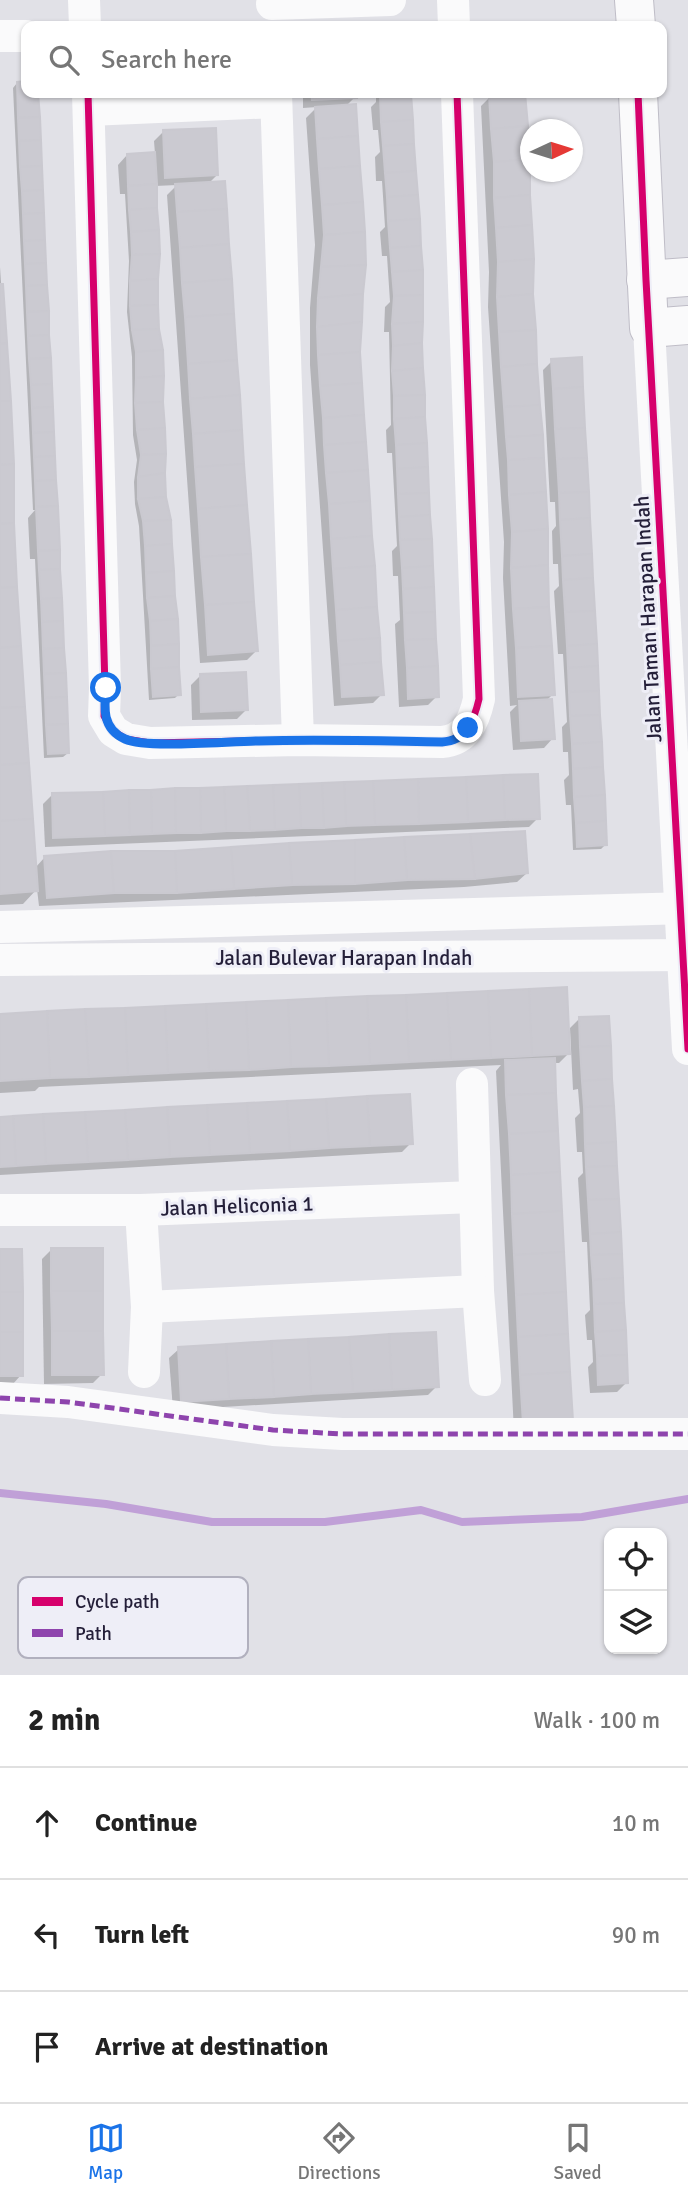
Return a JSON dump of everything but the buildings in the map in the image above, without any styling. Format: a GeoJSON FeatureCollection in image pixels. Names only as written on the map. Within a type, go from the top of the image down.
{"type":"FeatureCollection","features":[{"type":"Feature","properties":{"kind":"street"},"geometry":{"type":"LineString","coordinates":[[84,0],[85,21]]}},
{"type":"Feature","properties":{"kind":"street"},"geometry":{"type":"LineString","coordinates":[[272,10],[390,0]]}},
{"type":"Feature","properties":{"kind":"street"},"geometry":{"type":"LineString","coordinates":[[453,0],[454,21]]}},
{"type":"Feature","properties":{"kind":"street"},"geometry":{"type":"LineString","coordinates":[[634,0],[635,21]]}},
{"type":"Feature","properties":{"kind":"street"},"geometry":{"type":"LineString","coordinates":[[0,36],[21,36]]}},
{"type":"Feature","properties":{"kind":"street"},"geometry":{"type":"LineString","coordinates":[[298,740],[276,98],[89,101],[106,688],[104,716],[113,731],[126,739],[150,743],[453,741],[461,736],[474,717],[479,699],[457,98]]}},
{"type":"Feature","properties":{"kind":"street"},"geometry":{"type":"LineString","coordinates":[[638,98],[649,328],[688,326]]}},
{"type":"Feature","properties":{"kind":"street"},"geometry":{"type":"LineString","coordinates":[[646,280],[688,277]]}},
{"type":"Feature","properties":{"kind":"street","name":"Jalan Taman Harapan Indah"},"geometry":{"type":"LineString","coordinates":[[649,328],[685,909],[688,1049]]}},
{"type":"Feature","properties":{"kind":"street","name":"Jalan Bulevar Harapan Indah"},"geometry":{"type":"LineString","coordinates":[[0,927],[685,909]]}},
{"type":"Feature","properties":{"kind":"street","name":"Jalan Bulevar Harapan Indah"},"geometry":{"type":"LineString","coordinates":[[0,960],[686,956]]}},
{"type":"Feature","properties":{"kind":"street"},"geometry":{"type":"LineString","coordinates":[[472,1084],[478,1291],[485,1380]]}},
{"type":"Feature","properties":{"kind":"street","name":"Jalan Heliconia 1"},"geometry":{"type":"LineString","coordinates":[[0,1210],[142,1210],[474,1197]]}},
{"type":"Feature","properties":{"kind":"street"},"geometry":{"type":"LineString","coordinates":[[142,1210],[147,1307],[144,1372]]}},
{"type":"Feature","properties":{"kind":"street"},"geometry":{"type":"LineString","coordinates":[[147,1307],[478,1291]]}},
{"type":"Feature","properties":{"kind":"street"},"geometry":{"type":"LineString","coordinates":[[0,1398],[68,1402],[273,1430],[355,1434],[688,1434]]}},
{"type":"Feature","properties":{"kind":"waterway"},"geometry":{"type":"LineString","coordinates":[[0,1493],[106,1504],[212,1522],[325,1522],[421,1510],[462,1522],[582,1517],[688,1499]]}},
{"type":"Feature","properties":{"kind":"marked path"},"geometry":{"type":"LineString","coordinates":[[0,1398],[68,1402],[273,1430],[342,1434],[688,1434]]}},
{"type":"Feature","properties":{"kind":"cycle path"},"geometry":{"type":"LineString","coordinates":[[88,98],[104,716],[113,731],[126,739],[150,743],[298,740],[442,742],[457,738],[471,722],[479,699],[457,98]]}},
{"type":"Feature","properties":{"kind":"cycle path"},"geometry":{"type":"LineString","coordinates":[[638,98],[688,1049]]}},
{"type":"Feature","properties":{"kind":"route"},"geometry":{"type":"LineString","coordinates":[[106,688],[104,716],[113,731],[126,739],[150,743],[298,740],[442,742],[453,741],[468,728]]}}]}
